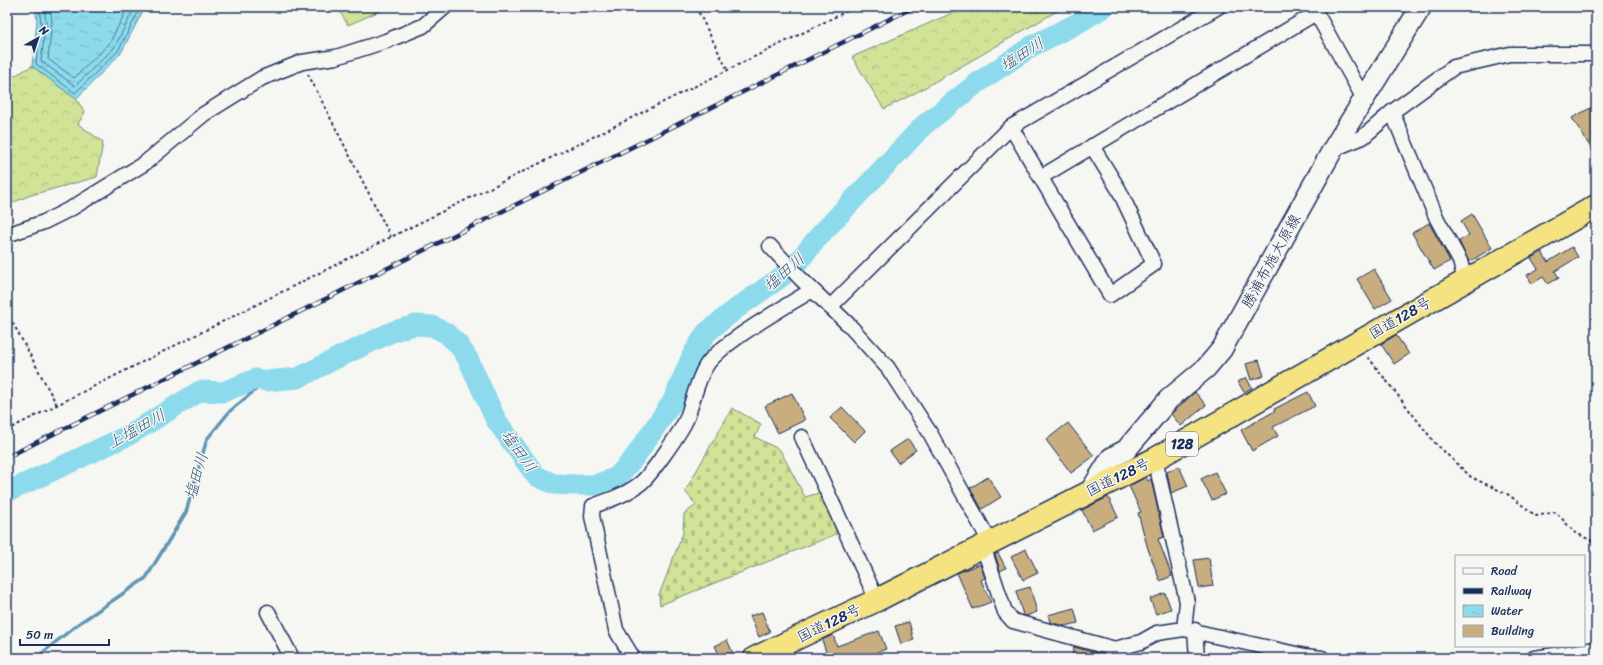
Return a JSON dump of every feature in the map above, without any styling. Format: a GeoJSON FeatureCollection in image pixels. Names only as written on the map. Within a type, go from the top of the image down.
{"type":"FeatureCollection","features":[{"type":"Feature","properties":{"kind":"highway","name":"国道128号"},"geometry":{"type":"LineString","coordinates":[[755,658],[877,600],[1091,490],[1155,459],[1596,206]]}},
{"type":"Feature","properties":{"kind":"main road","name":"勝浦布施大原線"},"geometry":{"type":"LineString","coordinates":[[1091,490],[1111,458],[1126,450],[1169,399],[1206,368],[1222,349],[1333,149],[1421,7]]}},
{"type":"Feature","properties":{"kind":"street"},"geometry":{"type":"LineString","coordinates":[[7,235],[44,222],[72,208],[145,163],[204,114],[232,95],[262,78],[302,62],[336,57],[386,41],[423,26],[445,7]]}},
{"type":"Feature","properties":{"kind":"street"},"geometry":{"type":"LineString","coordinates":[[830,307],[1011,128],[1218,7]]}},
{"type":"Feature","properties":{"kind":"street"},"geometry":{"type":"LineString","coordinates":[[1040,177],[1315,10],[1364,99]]}},
{"type":"Feature","properties":{"kind":"street"},"geometry":{"type":"LineString","coordinates":[[1333,149],[1363,137],[1392,112],[1454,67],[1510,54],[1596,54]]}},
{"type":"Feature","properties":{"kind":"street"},"geometry":{"type":"LineString","coordinates":[[1392,112],[1437,218],[1460,261],[1465,281]]}},
{"type":"Feature","properties":{"kind":"street"},"geometry":{"type":"LineString","coordinates":[[1011,128],[1110,295],[1154,264],[1119,190],[1092,146]]}},
{"type":"Feature","properties":{"kind":"street"},"geometry":{"type":"LineString","coordinates":[[770,246],[800,278],[848,324],[888,368],[930,433],[987,544],[1005,612],[1013,622],[1113,654],[1141,642],[1157,633],[1190,630],[1305,657],[1322,658]]}},
{"type":"Feature","properties":{"kind":"street"},"geometry":{"type":"LineString","coordinates":[[633,658],[616,630],[592,516],[593,506],[622,495],[643,482],[686,421],[706,366],[715,355],[741,336],[812,290]]}},
{"type":"Feature","properties":{"kind":"street"},"geometry":{"type":"LineString","coordinates":[[802,437],[877,600]]}},
{"type":"Feature","properties":{"kind":"street"},"geometry":{"type":"LineString","coordinates":[[1155,459],[1187,602],[1190,630],[1196,658]]}},
{"type":"Feature","properties":{"kind":"street"},"geometry":{"type":"LineString","coordinates":[[268,612],[292,658]]}},
{"type":"Feature","properties":{"kind":"street"},"geometry":{"type":"LineString","coordinates":[[1534,658],[1596,649]]}},
{"type":"Feature","properties":{"kind":"path"},"geometry":{"type":"LineString","coordinates":[[696,7],[727,69]]}},
{"type":"Feature","properties":{"kind":"path"},"geometry":{"type":"LineString","coordinates":[[7,430],[727,69],[855,7]]}},
{"type":"Feature","properties":{"kind":"path"},"geometry":{"type":"LineString","coordinates":[[302,62],[391,237]]}},
{"type":"Feature","properties":{"kind":"path"},"geometry":{"type":"LineString","coordinates":[[7,312],[58,405]]}},
{"type":"Feature","properties":{"kind":"path"},"geometry":{"type":"LineString","coordinates":[[1358,343],[1435,443],[1471,477],[1509,494],[1536,516],[1556,512],[1574,532],[1596,543]]}},
{"type":"Feature","properties":{"kind":"green space"},"geometry":{"type":"Polygon","coordinates":[[[337,7],[389,7],[348,25],[337,7]]]}},
{"type":"Feature","properties":{"kind":"green space"},"geometry":{"type":"Polygon","coordinates":[[[966,7],[1064,7],[917,92],[884,109],[852,57],[966,7]]]}},
{"type":"Feature","properties":{"kind":"green space"},"geometry":{"type":"Polygon","coordinates":[[[32,66],[76,99],[85,112],[78,124],[103,142],[97,177],[31,195],[7,205],[7,80],[32,66]]]}},
{"type":"Feature","properties":{"kind":"green space"},"geometry":{"type":"Polygon","coordinates":[[[732,408],[761,424],[755,437],[780,450],[805,497],[819,493],[839,533],[660,605],[659,595],[683,533],[684,514],[696,505],[685,491],[732,408]]]}},
{"type":"Feature","properties":{"kind":"water"},"geometry":{"type":"Polygon","coordinates":[[[7,7],[10,75],[7,78],[7,7]]]}},
{"type":"Feature","properties":{"kind":"water"},"geometry":{"type":"Polygon","coordinates":[[[35,7],[145,7],[121,53],[76,99],[32,66],[37,21],[35,7]]]}},
{"type":"Feature","properties":{"kind":"building"},"geometry":{"type":"Polygon","coordinates":[[[1596,105],[1596,156],[1572,118],[1596,105]]]}},
{"type":"Feature","properties":{"kind":"building"},"geometry":{"type":"Polygon","coordinates":[[[1472,214],[1492,248],[1469,262],[1459,241],[1469,235],[1461,221],[1472,214]]]}},
{"type":"Feature","properties":{"kind":"building"},"geometry":{"type":"Polygon","coordinates":[[[1429,223],[1450,261],[1434,270],[1412,233],[1429,223]]]}},
{"type":"Feature","properties":{"kind":"building"},"geometry":{"type":"Polygon","coordinates":[[[1572,247],[1578,257],[1555,271],[1559,278],[1548,284],[1543,277],[1532,284],[1527,275],[1538,269],[1531,258],[1542,252],[1548,262],[1572,247]]]}},
{"type":"Feature","properties":{"kind":"building"},"geometry":{"type":"Polygon","coordinates":[[[1374,269],[1392,299],[1375,309],[1357,279],[1374,269]]]}},
{"type":"Feature","properties":{"kind":"building"},"geometry":{"type":"Polygon","coordinates":[[[1396,335],[1409,354],[1394,364],[1381,344],[1396,335]]]}},
{"type":"Feature","properties":{"kind":"building"},"geometry":{"type":"Polygon","coordinates":[[[1259,360],[1264,376],[1251,380],[1246,364],[1259,360]]]}},
{"type":"Feature","properties":{"kind":"building"},"geometry":{"type":"Polygon","coordinates":[[[1246,377],[1252,388],[1244,392],[1238,382],[1246,377]]]}},
{"type":"Feature","properties":{"kind":"building"},"geometry":{"type":"Polygon","coordinates":[[[1195,392],[1206,405],[1181,426],[1171,414],[1195,392]]]}},
{"type":"Feature","properties":{"kind":"building"},"geometry":{"type":"Polygon","coordinates":[[[1308,392],[1315,406],[1273,427],[1278,436],[1252,451],[1241,430],[1275,411],[1274,409],[1308,392]]]}},
{"type":"Feature","properties":{"kind":"building"},"geometry":{"type":"Polygon","coordinates":[[[792,393],[805,420],[778,433],[765,406],[792,393]]]}},
{"type":"Feature","properties":{"kind":"building"},"geometry":{"type":"Polygon","coordinates":[[[842,407],[865,431],[854,442],[830,418],[842,407]]]}},
{"type":"Feature","properties":{"kind":"building"},"geometry":{"type":"Polygon","coordinates":[[[1068,423],[1094,456],[1071,473],[1046,440],[1068,423]]]}},
{"type":"Feature","properties":{"kind":"building"},"geometry":{"type":"Polygon","coordinates":[[[908,439],[916,450],[898,463],[890,451],[908,439]]]}},
{"type":"Feature","properties":{"kind":"building"},"geometry":{"type":"Polygon","coordinates":[[[1179,466],[1188,486],[1171,493],[1167,472],[1179,466]]]}},
{"type":"Feature","properties":{"kind":"building"},"geometry":{"type":"Polygon","coordinates":[[[1215,472],[1226,494],[1212,500],[1201,479],[1215,472]]]}},
{"type":"Feature","properties":{"kind":"building"},"geometry":{"type":"Polygon","coordinates":[[[988,477],[1001,497],[982,509],[970,488],[988,477]]]}},
{"type":"Feature","properties":{"kind":"building"},"geometry":{"type":"Polygon","coordinates":[[[1146,477],[1148,481],[1151,479],[1164,537],[1158,539],[1172,576],[1160,581],[1148,549],[1138,513],[1141,512],[1129,486],[1146,477]]]}},
{"type":"Feature","properties":{"kind":"building"},"geometry":{"type":"Polygon","coordinates":[[[1108,497],[1118,517],[1092,530],[1082,510],[1108,497]]]}},
{"type":"Feature","properties":{"kind":"building"},"geometry":{"type":"Polygon","coordinates":[[[1026,549],[1038,573],[1023,580],[1011,557],[1026,549]]]}},
{"type":"Feature","properties":{"kind":"building"},"geometry":{"type":"Polygon","coordinates":[[[998,553],[1006,568],[1000,571],[995,554],[998,553]]]}},
{"type":"Feature","properties":{"kind":"building"},"geometry":{"type":"Polygon","coordinates":[[[1209,558],[1213,586],[1199,588],[1194,560],[1209,558]]]}},
{"type":"Feature","properties":{"kind":"building"},"geometry":{"type":"Polygon","coordinates":[[[980,564],[985,578],[981,580],[991,602],[973,609],[957,573],[980,564]]]}},
{"type":"Feature","properties":{"kind":"building"},"geometry":{"type":"Polygon","coordinates":[[[1030,587],[1037,612],[1026,616],[1023,615],[1016,591],[1030,587]]]}},
{"type":"Feature","properties":{"kind":"building"},"geometry":{"type":"Polygon","coordinates":[[[1165,593],[1171,609],[1156,614],[1150,599],[1165,593]]]}},
{"type":"Feature","properties":{"kind":"building"},"geometry":{"type":"Polygon","coordinates":[[[1074,608],[1078,623],[1064,626],[1050,622],[1048,615],[1074,608]]]}},
{"type":"Feature","properties":{"kind":"building"},"geometry":{"type":"Polygon","coordinates":[[[762,612],[770,632],[759,637],[750,616],[762,612]]]}},
{"type":"Feature","properties":{"kind":"building"},"geometry":{"type":"Polygon","coordinates":[[[909,622],[914,640],[901,644],[895,626],[909,622]]]}},
{"type":"Feature","properties":{"kind":"building"},"geometry":{"type":"Polygon","coordinates":[[[879,631],[886,649],[861,658],[848,658],[847,655],[837,658],[828,658],[822,640],[833,635],[837,646],[879,631]]]}},
{"type":"Feature","properties":{"kind":"building"},"geometry":{"type":"Polygon","coordinates":[[[727,640],[733,653],[721,658],[715,646],[727,640]]]}},
{"type":"Feature","properties":{"kind":"building"},"geometry":{"type":"Polygon","coordinates":[[[1074,647],[1104,655],[1103,658],[1071,658],[1074,647]]]}},
{"type":"Feature","properties":{"kind":"waterway","name":"塩田川"},"geometry":{"type":"LineString","coordinates":[[7,492],[129,435],[200,391],[223,392],[256,379],[266,381],[298,378],[394,331],[415,325],[432,326],[446,333],[458,344],[468,359],[496,420],[536,476],[554,484],[575,485],[595,485],[617,477],[634,458],[673,401],[692,356],[706,333],[737,308],[780,278],[798,262],[820,235],[924,125],[976,84],[1032,46],[1078,23],[1104,7]]}},
{"type":"Feature","properties":{"kind":"waterway","name":"塩田川"},"geometry":{"type":"LineString","coordinates":[[36,658],[78,624],[146,578],[186,512],[207,439],[230,411],[266,381]]}},
{"type":"Feature","properties":{"kind":"railway"},"geometry":{"type":"LineString","coordinates":[[7,457],[914,7]]}},
{"type":"Feature","properties":{"kind":"water label","name":"上塩田川"},"geometry":{"type":"Point","coordinates":[136,429]}}]}
